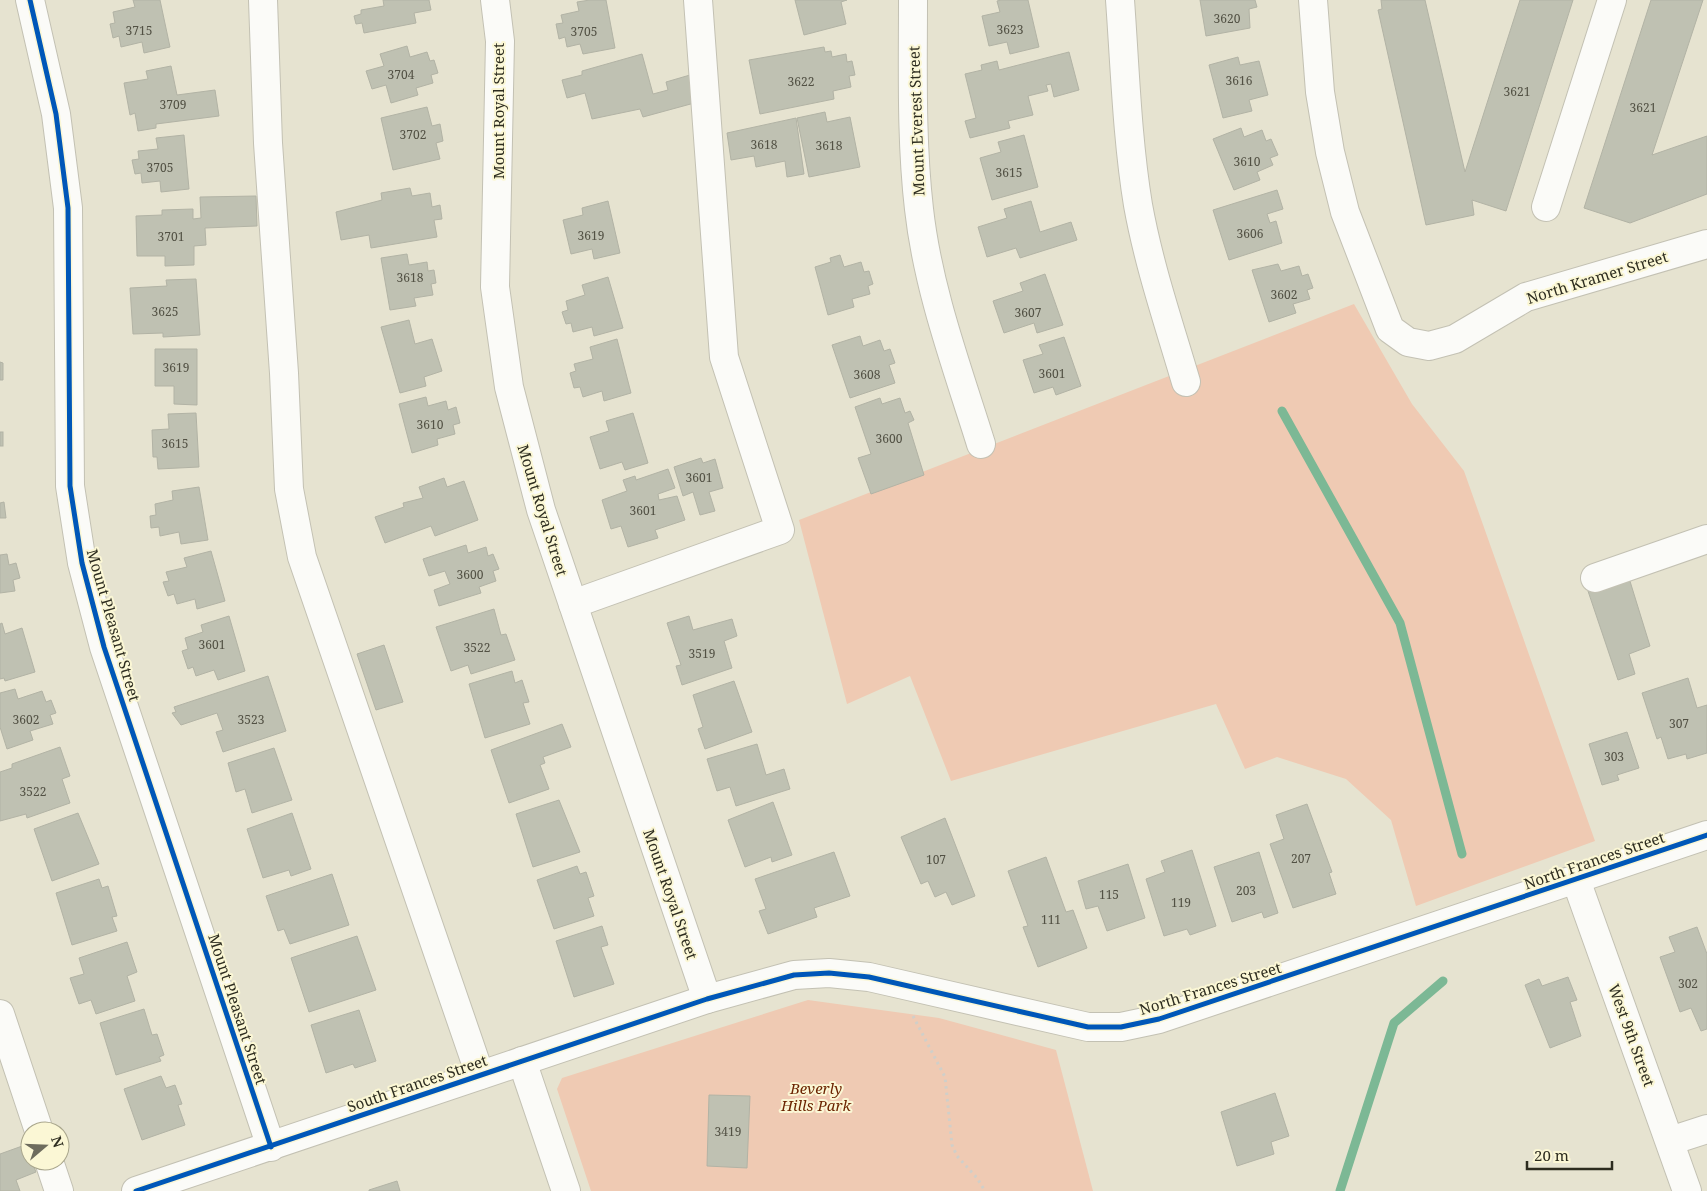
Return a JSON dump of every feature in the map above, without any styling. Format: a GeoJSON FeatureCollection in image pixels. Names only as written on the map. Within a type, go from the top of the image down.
{"type":"FeatureCollection","features":[{"type":"Feature","properties":{"kind":"street","name":"Mount Pleasant Street"},"geometry":{"type":"LineString","coordinates":[[30,0],[56,114],[68,208],[70,486],[82,563],[104,647],[270,1147]]}},
{"type":"Feature","properties":{"kind":"street"},"geometry":{"type":"LineString","coordinates":[[262,0],[268,144],[284,373],[289,489],[302,558],[480,1075]]}},
{"type":"Feature","properties":{"kind":"street","name":"Mount Royal Street"},"geometry":{"type":"LineString","coordinates":[[495,0],[500,41],[495,288],[510,387],[541,510],[707,999]]}},
{"type":"Feature","properties":{"kind":"street"},"geometry":{"type":"LineString","coordinates":[[573,604],[780,530],[724,357],[698,0]]}},
{"type":"Feature","properties":{"kind":"street","name":"Mount Everest Street"},"geometry":{"type":"LineString","coordinates":[[913,0],[914,140],[919,210],[934,293],[981,444]]}},
{"type":"Feature","properties":{"kind":"street"},"geometry":{"type":"LineString","coordinates":[[1120,0],[1130,134],[1138,204],[1148,252],[1186,382]]}},
{"type":"Feature","properties":{"kind":"street","name":"North Kramer Street"},"geometry":{"type":"LineString","coordinates":[[1313,0],[1320,92],[1330,152],[1345,212],[1390,328],[1408,342],[1429,346],[1455,339],[1526,297],[1707,244]]}},
{"type":"Feature","properties":{"kind":"street"},"geometry":{"type":"LineString","coordinates":[[1546,207],[1612,0]]}},
{"type":"Feature","properties":{"kind":"street"},"geometry":{"type":"LineString","coordinates":[[1595,578],[1707,539]]}},
{"type":"Feature","properties":{"kind":"street","name":"North Frances Street"},"geometry":{"type":"LineString","coordinates":[[707,999],[794,975],[829,973],[869,977],[1078,1025],[1121,1027],[1159,1019],[1707,835]]}},
{"type":"Feature","properties":{"kind":"street","name":"West 9th Street"},"geometry":{"type":"LineString","coordinates":[[1576,880],[1687,1191]]}},
{"type":"Feature","properties":{"kind":"street","name":"South Frances Street"},"geometry":{"type":"LineString","coordinates":[[136,1191],[707,999]]}},
{"type":"Feature","properties":{"kind":"street"},"geometry":{"type":"LineString","coordinates":[[0,1014],[36,1121]]}},
{"type":"Feature","properties":{"kind":"street"},"geometry":{"type":"LineString","coordinates":[[522,1061],[566,1191]]}},
{"type":"Feature","properties":{"kind":"street"},"geometry":{"type":"LineString","coordinates":[[1670,1141],[1707,1129]]}},
{"type":"Feature","properties":{"kind":"street"},"geometry":{"type":"LineString","coordinates":[[52,1171],[59,1191]]}},
{"type":"Feature","properties":{"kind":"path"},"geometry":{"type":"LineString","coordinates":[[911,1008],[913,1016],[945,1077],[952,1145],[957,1156],[977,1178],[985,1191]]}},
{"type":"Feature","properties":{"kind":"green space"},"geometry":{"type":"Polygon","coordinates":[[[1354,304],[1412,404],[1464,471],[1595,841],[1416,906],[1391,820],[1346,779],[1277,757],[1245,769],[1216,704],[951,781],[910,676],[847,704],[799,520],[1354,304]]]}},
{"type":"Feature","properties":{"kind":"green space","name":"Beverly Hills Park"},"geometry":{"type":"Polygon","coordinates":[[[808,1000],[939,1018],[1056,1050],[1093,1191],[591,1191],[557,1089],[562,1078],[808,1000]]]}},
{"type":"Feature","properties":{"kind":"building"},"geometry":{"type":"Polygon","coordinates":[[[133,0],[160,0],[170,47],[144,53],[142,42],[121,47],[119,36],[113,38],[110,24],[115,23],[113,12],[135,7],[133,0]]]}},
{"type":"Feature","properties":{"kind":"building"},"geometry":{"type":"Polygon","coordinates":[[[383,0],[429,0],[431,10],[414,13],[416,23],[364,33],[362,23],[356,24],[354,16],[361,14],[361,10],[384,6],[383,0]]]}},
{"type":"Feature","properties":{"kind":"building"},"geometry":{"type":"Polygon","coordinates":[[[606,0],[615,48],[583,54],[580,44],[567,47],[565,37],[559,39],[556,24],[563,23],[561,15],[579,11],[577,2],[606,0]]]}},
{"type":"Feature","properties":{"kind":"building"},"geometry":{"type":"Polygon","coordinates":[[[795,0],[847,0],[841,2],[846,24],[804,35],[795,0]]]}},
{"type":"Feature","properties":{"kind":"building"},"geometry":{"type":"Polygon","coordinates":[[[1028,0],[1039,47],[1010,54],[1007,42],[989,46],[982,16],[1000,12],[997,1],[1028,0]]]}},
{"type":"Feature","properties":{"kind":"building"},"geometry":{"type":"Polygon","coordinates":[[[1200,0],[1255,0],[1257,7],[1249,9],[1250,28],[1206,36],[1200,0]]]}},
{"type":"Feature","properties":{"kind":"building"},"geometry":{"type":"Polygon","coordinates":[[[1381,0],[1425,0],[1465,172],[1520,0],[1573,0],[1506,211],[1472,200],[1474,215],[1426,225],[1378,10],[1382,9],[1381,0]]]}},
{"type":"Feature","properties":{"kind":"building"},"geometry":{"type":"Polygon","coordinates":[[[1651,0],[1703,0],[1652,155],[1707,136],[1707,194],[1630,223],[1584,208],[1651,0]]]}},
{"type":"Feature","properties":{"kind":"building"},"geometry":{"type":"Polygon","coordinates":[[[407,46],[410,57],[427,52],[430,61],[434,60],[438,73],[431,75],[433,83],[416,88],[418,95],[391,103],[386,85],[372,89],[366,71],[384,66],[380,54],[407,46]]]}},
{"type":"Feature","properties":{"kind":"building"},"geometry":{"type":"Polygon","coordinates":[[[824,47],[825,52],[831,51],[832,57],[846,54],[847,62],[852,61],[855,75],[849,76],[851,87],[833,91],[834,99],[760,114],[749,60],[824,47]]]}},
{"type":"Feature","properties":{"kind":"building"},"geometry":{"type":"Polygon","coordinates":[[[1069,52],[1079,90],[1054,97],[1051,84],[1046,85],[1048,91],[1028,96],[1033,115],[1008,121],[1010,128],[970,138],[965,121],[976,118],[965,74],[982,70],[981,65],[997,61],[999,70],[1069,52]]]}},
{"type":"Feature","properties":{"kind":"building"},"geometry":{"type":"Polygon","coordinates":[[[642,54],[653,94],[668,90],[666,82],[690,75],[698,102],[643,117],[640,109],[592,119],[585,93],[567,98],[562,80],[582,75],[582,71],[642,54]]]}},
{"type":"Feature","properties":{"kind":"building"},"geometry":{"type":"Polygon","coordinates":[[[1238,57],[1240,65],[1259,61],[1268,95],[1249,100],[1252,111],[1223,118],[1209,65],[1238,57]]]}},
{"type":"Feature","properties":{"kind":"building"},"geometry":{"type":"Polygon","coordinates":[[[171,66],[177,95],[215,90],[219,116],[156,124],[156,128],[138,131],[135,113],[130,115],[124,83],[148,79],[146,71],[171,66]]]}},
{"type":"Feature","properties":{"kind":"building"},"geometry":{"type":"Polygon","coordinates":[[[427,107],[432,126],[440,124],[443,141],[436,143],[440,159],[393,170],[381,118],[427,107]]]}},
{"type":"Feature","properties":{"kind":"building"},"geometry":{"type":"Polygon","coordinates":[[[825,112],[827,122],[850,117],[860,167],[809,177],[797,118],[825,112]]]}},
{"type":"Feature","properties":{"kind":"building"},"geometry":{"type":"Polygon","coordinates":[[[796,118],[804,174],[787,177],[785,161],[756,167],[754,156],[731,160],[727,133],[796,118]]]}},
{"type":"Feature","properties":{"kind":"building"},"geometry":{"type":"Polygon","coordinates":[[[1241,128],[1244,137],[1262,130],[1266,141],[1271,139],[1278,155],[1270,158],[1273,165],[1257,172],[1260,180],[1234,190],[1213,139],[1241,128]]]}},
{"type":"Feature","properties":{"kind":"building"},"geometry":{"type":"Polygon","coordinates":[[[184,135],[189,189],[161,192],[160,181],[142,183],[141,173],[135,174],[132,160],[139,159],[138,151],[158,149],[156,138],[184,135]]]}},
{"type":"Feature","properties":{"kind":"building"},"geometry":{"type":"Polygon","coordinates":[[[1024,135],[1038,187],[992,200],[980,158],[1001,152],[998,142],[1024,135]]]}},
{"type":"Feature","properties":{"kind":"building"},"geometry":{"type":"Polygon","coordinates":[[[410,188],[412,196],[430,193],[432,207],[440,205],[442,219],[434,220],[437,237],[371,248],[369,235],[341,240],[336,212],[382,200],[381,193],[410,188]]]}},
{"type":"Feature","properties":{"kind":"building"},"geometry":{"type":"Polygon","coordinates":[[[1277,190],[1283,209],[1267,214],[1270,223],[1276,221],[1282,243],[1229,260],[1213,210],[1277,190]]]}},
{"type":"Feature","properties":{"kind":"building"},"geometry":{"type":"Polygon","coordinates":[[[256,196],[257,226],[205,228],[206,245],[194,246],[194,265],[165,266],[165,256],[137,256],[136,216],[162,215],[162,210],[193,209],[193,219],[201,218],[200,197],[256,196]]]}},
{"type":"Feature","properties":{"kind":"building"},"geometry":{"type":"Polygon","coordinates":[[[608,201],[620,253],[594,259],[592,249],[571,254],[563,220],[583,215],[582,208],[608,201]]]}},
{"type":"Feature","properties":{"kind":"building"},"geometry":{"type":"Polygon","coordinates":[[[1031,201],[1040,232],[1071,222],[1077,240],[1020,258],[1016,248],[987,257],[978,227],[1007,218],[1004,209],[1031,201]]]}},
{"type":"Feature","properties":{"kind":"building"},"geometry":{"type":"Polygon","coordinates":[[[407,254],[409,265],[427,262],[428,271],[434,270],[436,283],[431,284],[433,295],[414,298],[416,306],[390,310],[381,258],[407,254]]]}},
{"type":"Feature","properties":{"kind":"building"},"geometry":{"type":"Polygon","coordinates":[[[840,255],[844,267],[861,262],[864,272],[869,271],[873,284],[868,286],[870,294],[852,299],[854,307],[828,315],[815,267],[831,262],[830,258],[840,255]]]}},
{"type":"Feature","properties":{"kind":"building"},"geometry":{"type":"Polygon","coordinates":[[[1278,264],[1281,271],[1299,266],[1302,276],[1308,274],[1313,288],[1307,290],[1310,299],[1293,304],[1296,313],[1269,322],[1252,270],[1278,264]]]}},
{"type":"Feature","properties":{"kind":"building"},"geometry":{"type":"Polygon","coordinates":[[[1045,274],[1063,325],[1037,333],[1034,323],[1004,333],[993,301],[1023,291],[1020,283],[1045,274]]]}},
{"type":"Feature","properties":{"kind":"building"},"geometry":{"type":"Polygon","coordinates":[[[608,277],[623,328],[594,336],[592,327],[573,332],[571,323],[566,324],[562,312],[568,310],[566,301],[585,295],[582,285],[608,277]]]}},
{"type":"Feature","properties":{"kind":"building"},"geometry":{"type":"Polygon","coordinates":[[[196,279],[200,335],[163,337],[163,333],[133,334],[130,288],[167,286],[166,280],[196,279]]]}},
{"type":"Feature","properties":{"kind":"building"},"geometry":{"type":"Polygon","coordinates":[[[409,320],[415,344],[432,339],[442,371],[424,377],[426,386],[400,393],[381,327],[409,320]]]}},
{"type":"Feature","properties":{"kind":"building"},"geometry":{"type":"Polygon","coordinates":[[[860,336],[863,346],[880,340],[884,351],[890,349],[895,363],[889,365],[895,383],[850,398],[832,345],[860,336]]]}},
{"type":"Feature","properties":{"kind":"building"},"geometry":{"type":"Polygon","coordinates":[[[1064,337],[1081,386],[1056,395],[1053,387],[1034,393],[1023,360],[1043,354],[1039,345],[1064,337]]]}},
{"type":"Feature","properties":{"kind":"building"},"geometry":{"type":"Polygon","coordinates":[[[617,339],[631,393],[604,401],[602,391],[583,397],[580,387],[574,388],[570,373],[576,371],[574,364],[593,359],[590,347],[617,339]]]}},
{"type":"Feature","properties":{"kind":"building"},"geometry":{"type":"Polygon","coordinates":[[[155,349],[197,349],[197,405],[174,404],[174,386],[155,386],[155,349]]]}},
{"type":"Feature","properties":{"kind":"building"},"geometry":{"type":"Polygon","coordinates":[[[0,362],[3,363],[3,380],[0,380],[0,362]]]}},
{"type":"Feature","properties":{"kind":"building"},"geometry":{"type":"Polygon","coordinates":[[[426,397],[428,406],[446,401],[448,410],[456,407],[460,423],[453,425],[455,434],[437,439],[438,445],[412,453],[399,404],[426,397]]]}},
{"type":"Feature","properties":{"kind":"building"},"geometry":{"type":"Polygon","coordinates":[[[880,398],[882,404],[900,398],[905,413],[910,411],[914,420],[908,423],[924,475],[871,494],[858,458],[871,454],[855,407],[880,398]]]}},
{"type":"Feature","properties":{"kind":"building"},"geometry":{"type":"Polygon","coordinates":[[[196,413],[199,467],[158,469],[157,457],[153,457],[152,430],[169,429],[168,414],[196,413]]]}},
{"type":"Feature","properties":{"kind":"building"},"geometry":{"type":"Polygon","coordinates":[[[633,413],[648,463],[625,470],[622,462],[600,469],[590,437],[609,431],[606,421],[633,413]]]}},
{"type":"Feature","properties":{"kind":"building"},"geometry":{"type":"Polygon","coordinates":[[[0,432],[3,432],[3,446],[0,446],[0,432]]]}},
{"type":"Feature","properties":{"kind":"building"},"geometry":{"type":"Polygon","coordinates":[[[701,458],[703,463],[715,459],[723,488],[709,492],[715,511],[700,515],[693,492],[683,496],[674,467],[701,458]]]}},
{"type":"Feature","properties":{"kind":"building"},"geometry":{"type":"Polygon","coordinates":[[[668,469],[675,488],[658,494],[659,500],[677,496],[685,520],[655,530],[658,538],[628,547],[621,526],[611,529],[602,500],[627,491],[623,480],[635,476],[636,480],[668,469]]]}},
{"type":"Feature","properties":{"kind":"building"},"geometry":{"type":"Polygon","coordinates":[[[444,478],[447,487],[464,481],[478,520],[435,536],[431,526],[385,543],[375,517],[404,507],[403,503],[423,498],[419,487],[444,478]]]}},
{"type":"Feature","properties":{"kind":"building"},"geometry":{"type":"Polygon","coordinates":[[[199,487],[208,540],[181,544],[179,532],[160,536],[159,527],[151,528],[150,516],[156,515],[155,504],[173,500],[172,491],[199,487]]]}},
{"type":"Feature","properties":{"kind":"building"},"geometry":{"type":"Polygon","coordinates":[[[4,502],[6,518],[0,518],[0,503],[4,502]]]}},
{"type":"Feature","properties":{"kind":"building"},"geometry":{"type":"Polygon","coordinates":[[[466,545],[468,553],[486,547],[488,556],[493,554],[499,569],[493,571],[496,581],[479,587],[481,593],[439,606],[434,590],[450,584],[445,571],[429,576],[423,559],[466,545]]]}},
{"type":"Feature","properties":{"kind":"building"},"geometry":{"type":"Polygon","coordinates":[[[211,551],[225,601],[197,609],[195,599],[177,604],[174,594],[168,596],[163,582],[169,581],[166,572],[187,567],[184,558],[211,551]]]}},
{"type":"Feature","properties":{"kind":"building"},"geometry":{"type":"Polygon","coordinates":[[[7,554],[9,565],[16,563],[20,578],[13,580],[15,591],[0,593],[0,555],[7,554]]]}},
{"type":"Feature","properties":{"kind":"building"},"geometry":{"type":"Polygon","coordinates":[[[1629,578],[1650,646],[1629,654],[1635,674],[1618,680],[1588,591],[1629,578]]]}},
{"type":"Feature","properties":{"kind":"building"},"geometry":{"type":"Polygon","coordinates":[[[494,609],[501,635],[506,634],[515,660],[471,674],[468,665],[451,671],[436,627],[494,609]]]}},
{"type":"Feature","properties":{"kind":"building"},"geometry":{"type":"Polygon","coordinates":[[[229,616],[245,671],[218,680],[214,670],[196,676],[193,667],[188,669],[182,651],[188,649],[185,638],[203,632],[201,625],[229,616]]]}},
{"type":"Feature","properties":{"kind":"building"},"geometry":{"type":"Polygon","coordinates":[[[689,616],[693,630],[732,619],[737,636],[724,641],[732,668],[682,685],[676,666],[681,665],[667,623],[689,616]]]}},
{"type":"Feature","properties":{"kind":"building"},"geometry":{"type":"Polygon","coordinates":[[[2,623],[5,634],[22,628],[35,672],[5,681],[4,678],[0,679],[0,624],[2,623]]]}},
{"type":"Feature","properties":{"kind":"building"},"geometry":{"type":"Polygon","coordinates":[[[384,645],[403,702],[376,710],[357,654],[384,645]]]}},
{"type":"Feature","properties":{"kind":"building"},"geometry":{"type":"Polygon","coordinates":[[[512,671],[515,683],[522,680],[529,702],[523,703],[530,724],[485,738],[469,684],[512,671]]]}},
{"type":"Feature","properties":{"kind":"building"},"geometry":{"type":"Polygon","coordinates":[[[268,676],[286,731],[223,752],[216,732],[223,730],[217,713],[181,725],[172,713],[176,712],[174,707],[268,676]]]}},
{"type":"Feature","properties":{"kind":"building"},"geometry":{"type":"Polygon","coordinates":[[[1688,678],[1697,708],[1707,705],[1707,753],[1687,759],[1686,754],[1668,759],[1661,737],[1657,739],[1642,693],[1688,678]]]}},
{"type":"Feature","properties":{"kind":"building"},"geometry":{"type":"Polygon","coordinates":[[[734,681],[752,732],[705,749],[698,729],[703,727],[693,695],[734,681]]]}},
{"type":"Feature","properties":{"kind":"building"},"geometry":{"type":"Polygon","coordinates":[[[15,689],[18,699],[42,691],[46,702],[51,700],[56,713],[50,715],[53,724],[30,731],[33,740],[7,749],[0,727],[0,693],[15,689]]]}},
{"type":"Feature","properties":{"kind":"building"},"geometry":{"type":"Polygon","coordinates":[[[562,724],[571,747],[543,757],[545,763],[540,765],[549,789],[509,803],[491,750],[562,724]]]}},
{"type":"Feature","properties":{"kind":"building"},"geometry":{"type":"Polygon","coordinates":[[[1627,732],[1639,768],[1617,775],[1619,780],[1602,785],[1589,744],[1627,732]]]}},
{"type":"Feature","properties":{"kind":"building"},"geometry":{"type":"Polygon","coordinates":[[[757,744],[766,775],[784,769],[790,789],[736,806],[730,787],[717,791],[707,759],[757,744]]]}},
{"type":"Feature","properties":{"kind":"building"},"geometry":{"type":"Polygon","coordinates":[[[60,747],[70,776],[62,779],[70,803],[27,818],[26,814],[0,821],[0,772],[12,768],[12,764],[60,747]]]}},
{"type":"Feature","properties":{"kind":"building"},"geometry":{"type":"Polygon","coordinates":[[[274,748],[292,800],[252,813],[245,789],[236,792],[228,763],[274,748]]]}},
{"type":"Feature","properties":{"kind":"building"},"geometry":{"type":"Polygon","coordinates":[[[559,800],[580,852],[533,867],[516,814],[559,800]]]}},
{"type":"Feature","properties":{"kind":"building"},"geometry":{"type":"Polygon","coordinates":[[[773,802],[792,855],[772,862],[771,857],[745,867],[728,820],[773,802]]]}},
{"type":"Feature","properties":{"kind":"building"},"geometry":{"type":"Polygon","coordinates":[[[1307,804],[1332,872],[1329,873],[1336,894],[1293,908],[1270,844],[1284,839],[1276,815],[1307,804]]]}},
{"type":"Feature","properties":{"kind":"building"},"geometry":{"type":"Polygon","coordinates":[[[78,813],[99,864],[52,881],[34,829],[78,813]]]}},
{"type":"Feature","properties":{"kind":"building"},"geometry":{"type":"Polygon","coordinates":[[[292,813],[311,869],[291,876],[289,870],[263,878],[247,829],[292,813]]]}},
{"type":"Feature","properties":{"kind":"building"},"geometry":{"type":"Polygon","coordinates":[[[945,818],[975,896],[952,905],[946,892],[935,897],[928,881],[921,884],[901,837],[945,818]]]}},
{"type":"Feature","properties":{"kind":"building"},"geometry":{"type":"Polygon","coordinates":[[[1192,850],[1216,926],[1190,935],[1187,929],[1164,936],[1146,879],[1165,872],[1161,861],[1192,850]]]}},
{"type":"Feature","properties":{"kind":"building"},"geometry":{"type":"Polygon","coordinates":[[[834,852],[850,896],[814,908],[817,917],[768,934],[759,911],[766,909],[755,879],[834,852]]]}},
{"type":"Feature","properties":{"kind":"building"},"geometry":{"type":"Polygon","coordinates":[[[1259,852],[1278,913],[1264,918],[1262,912],[1232,922],[1214,867],[1259,852]]]}},
{"type":"Feature","properties":{"kind":"building"},"geometry":{"type":"Polygon","coordinates":[[[1046,857],[1066,912],[1073,910],[1087,948],[1038,967],[1023,927],[1028,926],[1008,871],[1046,857]]]}},
{"type":"Feature","properties":{"kind":"building"},"geometry":{"type":"Polygon","coordinates":[[[1128,864],[1145,918],[1107,931],[1098,906],[1086,909],[1078,881],[1128,864]]]}},
{"type":"Feature","properties":{"kind":"building"},"geometry":{"type":"Polygon","coordinates":[[[577,866],[580,874],[586,872],[594,896],[588,898],[594,916],[554,929],[537,880],[577,866]]]}},
{"type":"Feature","properties":{"kind":"building"},"geometry":{"type":"Polygon","coordinates":[[[332,874],[349,925],[290,944],[284,929],[278,931],[266,896],[332,874]]]}},
{"type":"Feature","properties":{"kind":"building"},"geometry":{"type":"Polygon","coordinates":[[[99,879],[102,888],[108,886],[117,916],[112,917],[117,931],[72,945],[56,893],[99,879]]]}},
{"type":"Feature","properties":{"kind":"building"},"geometry":{"type":"Polygon","coordinates":[[[602,926],[608,945],[601,947],[614,984],[574,997],[556,941],[602,926]]]}},
{"type":"Feature","properties":{"kind":"building"},"geometry":{"type":"Polygon","coordinates":[[[1697,927],[1707,954],[1707,1029],[1701,1031],[1691,1008],[1680,1012],[1660,957],[1675,952],[1669,937],[1697,927]]]}},
{"type":"Feature","properties":{"kind":"building"},"geometry":{"type":"Polygon","coordinates":[[[357,936],[376,990],[309,1012],[291,958],[357,936]]]}},
{"type":"Feature","properties":{"kind":"building"},"geometry":{"type":"Polygon","coordinates":[[[127,942],[137,972],[127,976],[135,1001],[96,1014],[91,1000],[79,1004],[70,978],[84,974],[79,958],[127,942]]]}},
{"type":"Feature","properties":{"kind":"building"},"geometry":{"type":"Polygon","coordinates":[[[1568,977],[1577,1000],[1570,1002],[1581,1036],[1550,1048],[1525,985],[1539,979],[1542,986],[1568,977]]]}},
{"type":"Feature","properties":{"kind":"building"},"geometry":{"type":"Polygon","coordinates":[[[144,1009],[152,1035],[157,1034],[164,1055],[159,1057],[161,1061],[116,1075],[100,1023],[144,1009]]]}},
{"type":"Feature","properties":{"kind":"building"},"geometry":{"type":"Polygon","coordinates":[[[359,1010],[376,1061],[355,1068],[353,1064],[326,1073],[311,1025],[359,1010]]]}},
{"type":"Feature","properties":{"kind":"building"},"geometry":{"type":"Polygon","coordinates":[[[161,1076],[166,1088],[175,1085],[182,1104],[178,1105],[185,1125],[142,1140],[124,1089],[161,1076]]]}},
{"type":"Feature","properties":{"kind":"building"},"geometry":{"type":"Polygon","coordinates":[[[1275,1093],[1289,1136],[1271,1142],[1274,1154],[1237,1166],[1221,1112],[1275,1093]]]}},
{"type":"Feature","properties":{"kind":"building"},"geometry":{"type":"Polygon","coordinates":[[[709,1095],[750,1096],[747,1168],[707,1166],[709,1095]]]}},
{"type":"Feature","properties":{"kind":"building"},"geometry":{"type":"Polygon","coordinates":[[[20,1147],[20,1171],[36,1171],[16,1180],[20,1191],[0,1191],[0,1154],[20,1147]]]}},
{"type":"Feature","properties":{"kind":"building"},"geometry":{"type":"Polygon","coordinates":[[[397,1181],[400,1191],[369,1191],[369,1190],[397,1181]]]}},
{"type":"Feature","properties":{"kind":"waterway"},"geometry":{"type":"LineString","coordinates":[[1282,411],[1400,623],[1462,854]]}},
{"type":"Feature","properties":{"kind":"waterway"},"geometry":{"type":"LineString","coordinates":[[1340,1191],[1394,1023],[1443,981]]}},
{"type":"Feature","properties":{"kind":"cycle path"},"geometry":{"type":"LineString","coordinates":[[30,0],[56,114],[68,208],[70,486],[82,563],[104,647],[271,1147]]}},
{"type":"Feature","properties":{"kind":"cycle path"},"geometry":{"type":"LineString","coordinates":[[136,1191],[707,999],[794,975],[829,973],[869,977],[1088,1027],[1121,1027],[1159,1019],[1707,835]]}}]}
